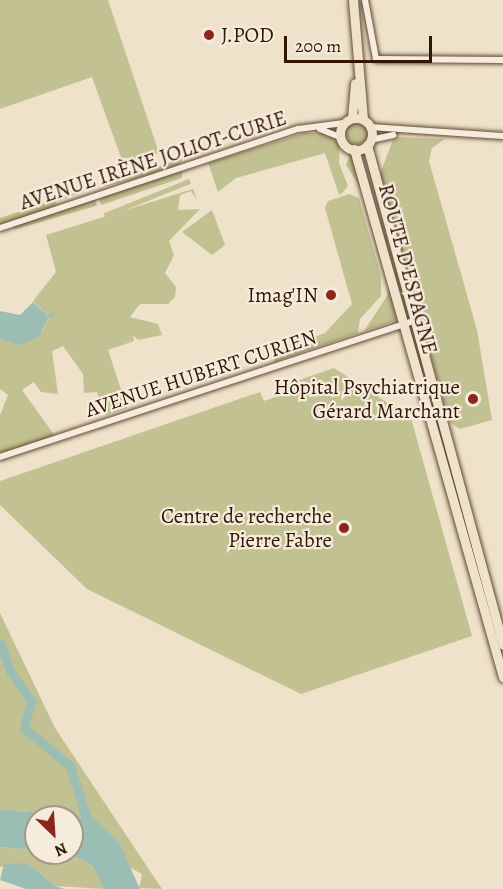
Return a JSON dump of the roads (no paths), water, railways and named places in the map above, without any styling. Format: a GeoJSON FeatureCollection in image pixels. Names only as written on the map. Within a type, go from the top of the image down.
{"type":"FeatureCollection","features":[{"type":"Feature","properties":{"kind":"main road"},"geometry":{"type":"LineString","coordinates":[[348,0],[356,76],[348,121],[340,137],[354,149],[368,142],[370,127],[363,119],[353,0]]}},
{"type":"Feature","properties":{"kind":"main road"},"geometry":{"type":"LineString","coordinates":[[348,121],[363,119]]}},
{"type":"Feature","properties":{"kind":"main road","name":"ROUTE D'ESPAGNE"},"geometry":{"type":"LineString","coordinates":[[368,142],[409,322],[503,677]]}},
{"type":"Feature","properties":{"kind":"main road","name":"ROUTE D'ESPAGNE"},"geometry":{"type":"LineString","coordinates":[[354,149],[463,498],[503,645]]}},
{"type":"Feature","properties":{"kind":"main road"},"geometry":{"type":"LineString","coordinates":[[458,445],[463,498]]}},
{"type":"Feature","properties":{"kind":"street"},"geometry":{"type":"LineString","coordinates":[[365,0],[376,59],[503,60]]}},
{"type":"Feature","properties":{"kind":"street","name":"AVENUE IRÈNE JOLIOT-CURIE"},"geometry":{"type":"LineString","coordinates":[[0,228],[317,128],[348,121]]}},
{"type":"Feature","properties":{"kind":"street"},"geometry":{"type":"LineString","coordinates":[[370,127],[399,133],[503,136]]}},
{"type":"Feature","properties":{"kind":"street","name":"AVENUE IRÈNE JOLIOT-CURIE"},"geometry":{"type":"LineString","coordinates":[[317,128],[340,137]]}},
{"type":"Feature","properties":{"kind":"street"},"geometry":{"type":"LineString","coordinates":[[368,142],[399,133]]}},
{"type":"Feature","properties":{"kind":"street","name":"AVENUE HUBERT CURIEN"},"geometry":{"type":"LineString","coordinates":[[0,457],[409,322]]}},
{"type":"Feature","properties":{"kind":"water"},"geometry":{"type":"Polygon","coordinates":[[[33,302],[49,317],[39,336],[21,345],[0,339],[0,311],[20,315],[33,302]]]}},
{"type":"Feature","properties":{"kind":"water"},"geometry":{"type":"Polygon","coordinates":[[[0,809],[24,811],[24,849],[0,847],[0,809]]]}},
{"type":"Feature","properties":{"kind":"water"},"geometry":{"type":"Polygon","coordinates":[[[84,817],[93,818],[119,842],[140,889],[104,889],[93,866],[84,862],[84,817]]]}},
{"type":"Feature","properties":{"kind":"water"},"geometry":{"type":"Polygon","coordinates":[[[4,864],[30,865],[55,886],[65,889],[26,889],[0,880],[4,864]]]}},
{"type":"Feature","properties":{"kind":"waterway"},"geometry":{"type":"LineString","coordinates":[[49,317],[54,314]]}},
{"type":"Feature","properties":{"kind":"waterway"},"geometry":{"type":"LineString","coordinates":[[0,643],[10,671],[31,701],[24,728],[70,766],[90,829]]}},
{"type":"Feature","properties":{"kind":"place","name":"J.POD"},"geometry":{"type":"Point","coordinates":[209,35]}},
{"type":"Feature","properties":{"kind":"place","name":"Imag'IN"},"geometry":{"type":"Point","coordinates":[331,295]}},
{"type":"Feature","properties":{"kind":"place","name":"Hôpital Psychiatrique Gérard Marchant"},"geometry":{"type":"Point","coordinates":[473,399]}},
{"type":"Feature","properties":{"kind":"place","name":"Centre de recherche Pierre Fabre"},"geometry":{"type":"Point","coordinates":[344,528]}}]}
